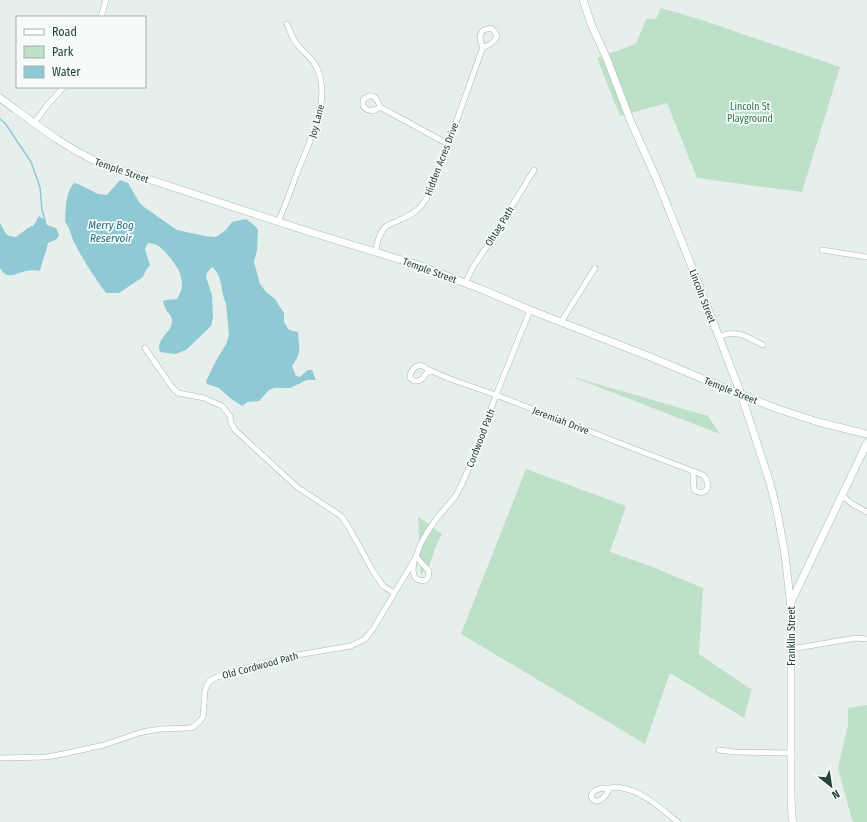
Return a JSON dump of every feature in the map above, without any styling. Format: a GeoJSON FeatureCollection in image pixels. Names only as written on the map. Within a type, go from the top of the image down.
{"type":"FeatureCollection","features":[{"type":"Feature","properties":{"kind":"main road","name":"Lincoln Street"},"geometry":{"type":"LineString","coordinates":[[583,0],[631,122],[660,187],[740,394],[776,505],[791,603]]}},
{"type":"Feature","properties":{"kind":"main road","name":"Temple Street"},"geometry":{"type":"LineString","coordinates":[[0,98],[68,146],[88,158],[102,164],[278,222],[418,265],[787,412],[818,422],[867,434]]}},
{"type":"Feature","properties":{"kind":"main road","name":"Franklin Street"},"geometry":{"type":"LineString","coordinates":[[792,820],[791,603],[867,443]]}},
{"type":"Feature","properties":{"kind":"street"},"geometry":{"type":"LineString","coordinates":[[101,16],[106,0]]}},
{"type":"Feature","properties":{"kind":"street","name":"Joy Lane"},"geometry":{"type":"LineString","coordinates":[[278,222],[308,148],[320,113],[322,95],[321,82],[316,66],[311,58],[295,43],[287,24]]}},
{"type":"Feature","properties":{"kind":"street","name":"Hidden Acres Drive"},"geometry":{"type":"LineString","coordinates":[[375,252],[378,238],[384,228],[416,211],[426,199],[435,181],[484,47]]}},
{"type":"Feature","properties":{"kind":"street"},"geometry":{"type":"LineString","coordinates":[[34,123],[49,103],[63,88]]}},
{"type":"Feature","properties":{"kind":"street"},"geometry":{"type":"LineString","coordinates":[[380,107],[448,144]]}},
{"type":"Feature","properties":{"kind":"street","name":"Ohtag Path"},"geometry":{"type":"LineString","coordinates":[[465,283],[473,267],[502,224],[534,170]]}},
{"type":"Feature","properties":{"kind":"street"},"geometry":{"type":"LineString","coordinates":[[822,250],[867,257]]}},
{"type":"Feature","properties":{"kind":"street"},"geometry":{"type":"LineString","coordinates":[[561,322],[596,268]]}},
{"type":"Feature","properties":{"kind":"street","name":"Cordwood Path"},"geometry":{"type":"LineString","coordinates":[[416,557],[429,571],[426,580],[419,581],[413,574],[413,567],[416,557],[420,545],[428,531],[455,496],[462,484],[530,310]]}},
{"type":"Feature","properties":{"kind":"street"},"geometry":{"type":"LineString","coordinates":[[719,337],[730,333],[738,334],[763,345]]}},
{"type":"Feature","properties":{"kind":"street"},"geometry":{"type":"LineString","coordinates":[[146,348],[172,387],[178,393],[204,398],[222,406],[230,416],[231,423],[236,430],[252,446],[297,487],[341,516],[374,573],[383,586],[394,593]]}},
{"type":"Feature","properties":{"kind":"street","name":"Jeremiah Drive"},"geometry":{"type":"LineString","coordinates":[[429,370],[645,452],[693,472]]}},
{"type":"Feature","properties":{"kind":"street"},"geometry":{"type":"LineString","coordinates":[[842,496],[852,504],[867,512]]}},
{"type":"Feature","properties":{"kind":"street","name":"Old Cordwood Path"},"geometry":{"type":"LineString","coordinates":[[0,758],[46,757],[104,745],[148,730],[193,727],[202,717],[205,690],[210,681],[222,675],[291,656],[354,645],[364,639],[370,634],[416,557]]}},
{"type":"Feature","properties":{"kind":"street"},"geometry":{"type":"LineString","coordinates":[[791,649],[856,638],[867,639]]}},
{"type":"Feature","properties":{"kind":"street"},"geometry":{"type":"LineString","coordinates":[[719,750],[735,752],[792,753]]}},
{"type":"Feature","properties":{"kind":"street"},"geometry":{"type":"LineString","coordinates":[[610,788],[623,788],[635,792],[649,800],[678,822]]}},
{"type":"Feature","properties":{"kind":"green space","name":"Lincoln St Playground"},"geometry":{"type":"Polygon","coordinates":[[[661,8],[699,19],[840,67],[802,192],[697,178],[667,103],[620,116],[597,58],[636,44],[646,19],[656,19],[661,8]]]}},
{"type":"Feature","properties":{"kind":"green space"},"geometry":{"type":"Polygon","coordinates":[[[570,376],[708,416],[720,434],[570,376]]]}},
{"type":"Feature","properties":{"kind":"green space"},"geometry":{"type":"Polygon","coordinates":[[[526,469],[626,506],[610,552],[645,564],[703,588],[699,654],[749,688],[752,688],[744,718],[670,673],[645,744],[461,634],[526,469]]]}},
{"type":"Feature","properties":{"kind":"green space"},"geometry":{"type":"Polygon","coordinates":[[[418,517],[442,534],[429,566],[424,570],[421,576],[418,517]]]}},
{"type":"Feature","properties":{"kind":"green space"},"geometry":{"type":"Polygon","coordinates":[[[867,705],[867,822],[854,822],[852,820],[838,768],[848,725],[848,708],[867,705]]]}},
{"type":"Feature","properties":{"kind":"water","name":"Merry Bog Reservoir"},"geometry":{"type":"Polygon","coordinates":[[[120,180],[128,183],[139,202],[144,207],[177,230],[216,237],[226,230],[232,222],[246,219],[255,226],[258,230],[257,250],[254,262],[260,284],[266,292],[275,299],[284,313],[284,322],[289,330],[298,332],[299,354],[292,366],[296,376],[300,377],[308,370],[312,370],[316,380],[307,380],[290,388],[274,388],[269,390],[259,401],[248,402],[242,406],[219,388],[207,384],[206,381],[226,344],[229,335],[226,303],[220,279],[216,270],[212,267],[207,273],[206,277],[212,295],[213,317],[211,326],[186,350],[175,354],[160,352],[160,343],[172,321],[163,301],[177,299],[182,287],[180,273],[174,263],[160,247],[148,243],[145,249],[150,265],[143,277],[119,293],[106,293],[81,255],[65,222],[67,196],[74,183],[98,194],[107,195],[120,180]]]}},
{"type":"Feature","properties":{"kind":"water"},"geometry":{"type":"Polygon","coordinates":[[[39,216],[45,220],[47,225],[56,228],[59,235],[57,239],[48,243],[40,271],[29,270],[12,275],[6,274],[0,268],[0,223],[6,234],[16,237],[34,225],[39,216]]]}},
{"type":"Feature","properties":{"kind":"waterway"},"geometry":{"type":"LineString","coordinates":[[0,119],[5,123],[31,162],[40,187],[42,210],[45,221]]}}]}
